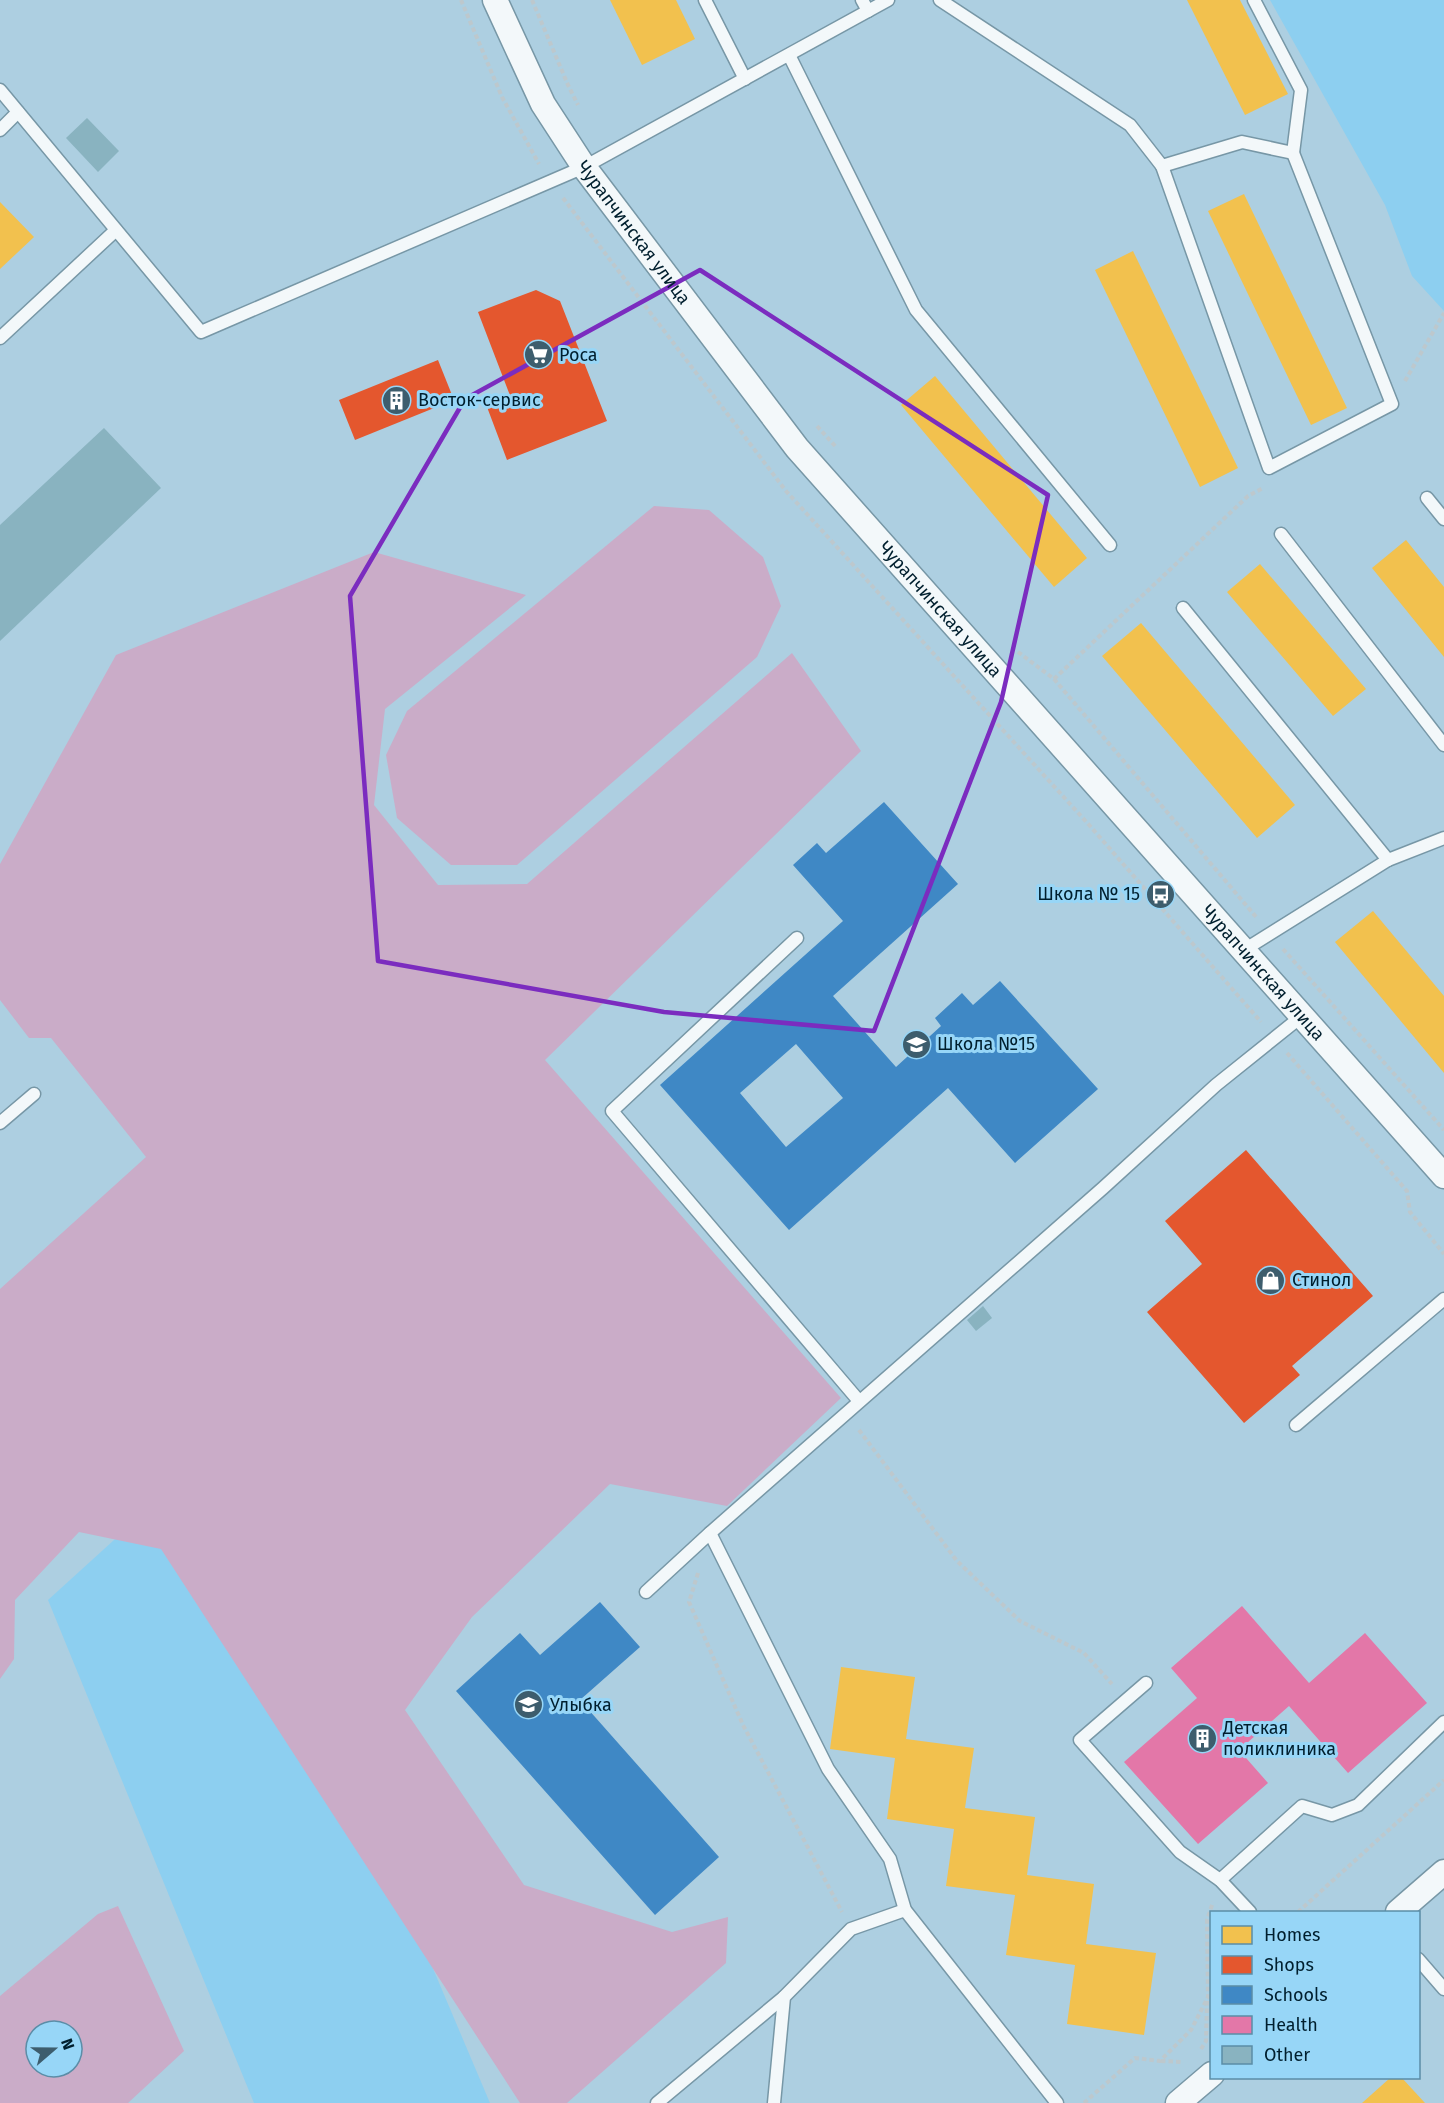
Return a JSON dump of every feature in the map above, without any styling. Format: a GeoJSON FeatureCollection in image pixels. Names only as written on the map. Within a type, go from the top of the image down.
{"type":"FeatureCollection","features":[{"type":"Feature","properties":{"kind":"street","name":"Чурапчинская улица"},"geometry":{"type":"LineString","coordinates":[[495,0],[543,104],[584,167],[796,448],[1444,1176]]}},
{"type":"Feature","properties":{"kind":"street"},"geometry":{"type":"LineString","coordinates":[[1399,1911],[1444,1872]]}},
{"type":"Feature","properties":{"kind":"street"},"geometry":{"type":"LineString","coordinates":[[1178,2103],[1202,2069]]}},
{"type":"Feature","properties":{"kind":"lane"},"geometry":{"type":"LineString","coordinates":[[705,0],[745,79]]}},
{"type":"Feature","properties":{"kind":"lane"},"geometry":{"type":"LineString","coordinates":[[0,90],[201,332],[584,167],[789,55],[865,6],[888,0]]}},
{"type":"Feature","properties":{"kind":"lane"},"geometry":{"type":"LineString","coordinates":[[940,0],[1130,125],[1162,166],[1269,468],[1392,404],[1293,153],[1301,90],[1254,0]]}},
{"type":"Feature","properties":{"kind":"lane"},"geometry":{"type":"LineString","coordinates":[[789,55],[916,310],[1110,545]]}},
{"type":"Feature","properties":{"kind":"lane"},"geometry":{"type":"LineString","coordinates":[[0,130],[18,112]]}},
{"type":"Feature","properties":{"kind":"lane"},"geometry":{"type":"LineString","coordinates":[[1162,166],[1242,142],[1293,153]]}},
{"type":"Feature","properties":{"kind":"lane"},"geometry":{"type":"LineString","coordinates":[[0,338],[116,230]]}},
{"type":"Feature","properties":{"kind":"lane"},"geometry":{"type":"LineString","coordinates":[[1427,498],[1444,519]]}},
{"type":"Feature","properties":{"kind":"lane"},"geometry":{"type":"LineString","coordinates":[[1281,534],[1444,746]]}},
{"type":"Feature","properties":{"kind":"lane"},"geometry":{"type":"LineString","coordinates":[[1183,608],[1388,860]]}},
{"type":"Feature","properties":{"kind":"lane"},"geometry":{"type":"LineString","coordinates":[[1244,950],[1388,860],[1444,838]]}},
{"type":"Feature","properties":{"kind":"lane"},"geometry":{"type":"LineString","coordinates":[[797,938],[612,1111],[860,1401]]}},
{"type":"Feature","properties":{"kind":"lane"},"geometry":{"type":"LineString","coordinates":[[646,1592],[846,1412],[1103,1188],[1216,1085],[1302,1016]]}},
{"type":"Feature","properties":{"kind":"lane"},"geometry":{"type":"LineString","coordinates":[[0,1123],[34,1094]]}},
{"type":"Feature","properties":{"kind":"lane"},"geometry":{"type":"LineString","coordinates":[[1296,1425],[1444,1299]]}},
{"type":"Feature","properties":{"kind":"lane"},"geometry":{"type":"LineString","coordinates":[[710,1533],[828,1769],[890,1859],[905,1910],[1057,2103]]}},
{"type":"Feature","properties":{"kind":"lane"},"geometry":{"type":"LineString","coordinates":[[1146,1683],[1080,1740],[1180,1852],[1220,1880],[1249,1911]]}},
{"type":"Feature","properties":{"kind":"lane"},"geometry":{"type":"LineString","coordinates":[[1220,1880],[1302,1806],[1332,1815],[1358,1805],[1444,1722]]}},
{"type":"Feature","properties":{"kind":"lane"},"geometry":{"type":"LineString","coordinates":[[657,2103],[784,1997],[851,1929],[905,1910]]}},
{"type":"Feature","properties":{"kind":"lane"},"geometry":{"type":"LineString","coordinates":[[1420,1960],[1444,1989]]}},
{"type":"Feature","properties":{"kind":"lane"},"geometry":{"type":"LineString","coordinates":[[774,2103],[784,1997]]}},
{"type":"Feature","properties":{"kind":"path"},"geometry":{"type":"LineString","coordinates":[[532,0],[578,105]]}},
{"type":"Feature","properties":{"kind":"path"},"geometry":{"type":"LineString","coordinates":[[1392,404],[1444,313]]}},
{"type":"Feature","properties":{"kind":"path"},"geometry":{"type":"LineString","coordinates":[[811,420],[842,455]]}},
{"type":"Feature","properties":{"kind":"path"},"geometry":{"type":"LineString","coordinates":[[1054,680],[1248,496],[1268,485]]}},
{"type":"Feature","properties":{"kind":"path"},"geometry":{"type":"LineString","coordinates":[[1013,647],[1021,656],[1054,680],[1270,934],[1444,1130]]}},
{"type":"Feature","properties":{"kind":"path"},"geometry":{"type":"LineString","coordinates":[[846,1412],[957,1561],[1020,1620],[1084,1653],[1126,1700]]}},
{"type":"Feature","properties":{"kind":"path"},"geometry":{"type":"LineString","coordinates":[[710,1533],[689,1602],[742,1725],[851,1929]]}},
{"type":"Feature","properties":{"kind":"path"},"geometry":{"type":"LineString","coordinates":[[1299,1911],[1444,1780]]}},
{"type":"Feature","properties":{"kind":"path"},"geometry":{"type":"LineString","coordinates":[[1196,2056],[1206,2041],[1207,1920],[1220,1880]]}},
{"type":"Feature","properties":{"kind":"path"},"geometry":{"type":"LineString","coordinates":[[1160,2061],[1191,2030],[1208,1997]]}},
{"type":"Feature","properties":{"kind":"path"},"geometry":{"type":"LineString","coordinates":[[1084,2103],[1135,2058],[1202,2069]]}},
{"type":"Feature","properties":{"kind":"highlighted area"},"geometry":{"type":"Polygon","coordinates":[[[700,270],[1048,495],[1001,702],[874,1031],[664,1012],[378,961],[350,596],[465,399],[700,270]]]}},
{"type":"Feature","properties":{"kind":"shaded area"},"geometry":{"type":"Polygon","coordinates":[[[1270,0],[1444,0],[1444,311],[1412,276],[1385,205],[1270,0]]]}},
{"type":"Feature","properties":{"kind":"shaded area"},"geometry":{"type":"Polygon","coordinates":[[[654,506],[709,510],[763,557],[781,606],[757,657],[517,865],[451,865],[397,818],[386,755],[407,711],[654,506]]]}},
{"type":"Feature","properties":{"kind":"shaded area"},"geometry":{"type":"Polygon","coordinates":[[[374,552],[526,595],[385,709],[374,805],[438,885],[527,884],[792,653],[861,751],[545,1060],[841,1398],[727,1506],[610,1484],[472,1617],[405,1710],[524,1885],[672,1932],[728,1917],[726,1963],[567,2103],[520,2103],[161,1549],[79,1532],[15,1600],[14,1659],[0,1679],[0,1289],[146,1157],[51,1038],[29,1038],[0,1000],[0,864],[116,655],[374,552]]]}},
{"type":"Feature","properties":{"kind":"shaded area"},"geometry":{"type":"Polygon","coordinates":[[[213,1450],[490,2103],[254,2103],[48,1600],[213,1450]]]}},
{"type":"Feature","properties":{"kind":"shaded area"},"geometry":{"type":"Polygon","coordinates":[[[118,1906],[184,2051],[128,2103],[0,2103],[0,1996],[98,1914],[118,1906]]]}},
{"type":"Feature","properties":{"kind":"building: Homes"},"geometry":{"type":"Polygon","coordinates":[[[610,0],[676,0],[695,39],[642,65],[610,0]]]}},
{"type":"Feature","properties":{"kind":"building: Homes"},"geometry":{"type":"Polygon","coordinates":[[[1187,0],[1240,0],[1288,94],[1245,115],[1187,0]]]}},
{"type":"Feature","properties":{"kind":"building: Homes"},"geometry":{"type":"Polygon","coordinates":[[[1244,194],[1347,408],[1311,425],[1208,211],[1244,194]]]}},
{"type":"Feature","properties":{"kind":"building: Homes"},"geometry":{"type":"Polygon","coordinates":[[[0,202],[34,237],[0,269],[0,202]]]}},
{"type":"Feature","properties":{"kind":"building: Homes"},"geometry":{"type":"Polygon","coordinates":[[[1133,251],[1238,468],[1200,487],[1095,270],[1133,251]]]}},
{"type":"Feature","properties":{"kind":"building: Homes"},"geometry":{"type":"Polygon","coordinates":[[[935,376],[1087,558],[1054,587],[901,405],[935,376]]]}},
{"type":"Feature","properties":{"kind":"building: Homes"},"geometry":{"type":"Polygon","coordinates":[[[1406,540],[1444,587],[1444,657],[1372,568],[1406,540]]]}},
{"type":"Feature","properties":{"kind":"building: Homes"},"geometry":{"type":"Polygon","coordinates":[[[1260,564],[1366,689],[1333,716],[1227,592],[1260,564]]]}},
{"type":"Feature","properties":{"kind":"building: Homes"},"geometry":{"type":"Polygon","coordinates":[[[1141,623],[1295,805],[1257,838],[1102,656],[1141,623]]]}},
{"type":"Feature","properties":{"kind":"building: Homes"},"geometry":{"type":"Polygon","coordinates":[[[1373,911],[1444,996],[1444,1073],[1335,942],[1373,911]]]}},
{"type":"Feature","properties":{"kind":"building: Homes"},"geometry":{"type":"Polygon","coordinates":[[[841,1667],[915,1677],[906,1739],[974,1748],[965,1808],[1035,1817],[1027,1875],[1094,1884],[1086,1944],[1156,1953],[1144,2035],[1067,2024],[1075,1965],[1006,1955],[1015,1895],[946,1886],[954,1829],[887,1819],[895,1758],[830,1749],[841,1667]]]}},
{"type":"Feature","properties":{"kind":"building: Homes"},"geometry":{"type":"Polygon","coordinates":[[[1389,2079],[1403,2079],[1425,2103],[1362,2103],[1389,2079]]]}},
{"type":"Feature","properties":{"kind":"building: Shops","name":"Роса"},"geometry":{"type":"Polygon","coordinates":[[[536,290],[560,301],[607,421],[507,460],[487,407],[511,398],[478,312],[536,290]]]}},
{"type":"Feature","properties":{"kind":"building: Shops","name":"Восток-сервис"},"geometry":{"type":"Polygon","coordinates":[[[438,360],[454,400],[355,440],[339,400],[438,360]]]}},
{"type":"Feature","properties":{"kind":"building: Shops","name":"Стинол"},"geometry":{"type":"Polygon","coordinates":[[[1246,1150],[1373,1296],[1292,1366],[1300,1375],[1244,1423],[1147,1312],[1202,1264],[1165,1221],[1246,1150]]]}},
{"type":"Feature","properties":{"kind":"building: Schools"},"geometry":{"type":"Polygon","coordinates":[[[884,802],[958,884],[833,996],[896,1067],[941,1026],[935,1018],[962,993],[973,1005],[1000,981],[1098,1089],[1015,1163],[948,1088],[789,1230],[660,1085],[843,921],[793,865],[817,843],[826,853],[884,802]],[[796,1044],[740,1093],[786,1147],[843,1098],[796,1044]]]}},
{"type":"Feature","properties":{"kind":"building: Schools"},"geometry":{"type":"Polygon","coordinates":[[[600,1602],[640,1647],[580,1700],[719,1857],[655,1915],[456,1691],[520,1633],[540,1655],[600,1602]]]}},
{"type":"Feature","properties":{"kind":"building: Health","name":"Детская поликлиника"},"geometry":{"type":"Polygon","coordinates":[[[1242,1606],[1309,1683],[1365,1633],[1427,1703],[1348,1773],[1289,1706],[1239,1750],[1268,1783],[1198,1844],[1124,1762],[1197,1698],[1171,1668],[1242,1606]]]}},
{"type":"Feature","properties":{"kind":"building: Other"},"geometry":{"type":"Polygon","coordinates":[[[87,118],[119,151],[98,172],[66,138],[87,118]]]}},
{"type":"Feature","properties":{"kind":"building: Other"},"geometry":{"type":"Polygon","coordinates":[[[104,428],[161,488],[0,641],[0,525],[104,428]]]}},
{"type":"Feature","properties":{"kind":"building: Other"},"geometry":{"type":"Polygon","coordinates":[[[983,1306],[992,1318],[976,1331],[967,1320],[983,1306]]]}},
{"type":"Feature","properties":{"kind":"place","name":"Роса"},"geometry":{"type":"Point","coordinates":[538,355]}},
{"type":"Feature","properties":{"kind":"place","name":"Восток-сервис"},"geometry":{"type":"Point","coordinates":[397,400]}},
{"type":"Feature","properties":{"kind":"place","name":"Школа № 15"},"geometry":{"type":"Point","coordinates":[1161,894]}},
{"type":"Feature","properties":{"kind":"place","name":"Школа №15"},"geometry":{"type":"Point","coordinates":[916,1044]}},
{"type":"Feature","properties":{"kind":"place","name":"Стинол"},"geometry":{"type":"Point","coordinates":[1271,1280]}},
{"type":"Feature","properties":{"kind":"place","name":"Улыбка"},"geometry":{"type":"Point","coordinates":[529,1705]}},
{"type":"Feature","properties":{"kind":"place","name":"Детская поликлиника"},"geometry":{"type":"Point","coordinates":[1202,1738]}}]}
